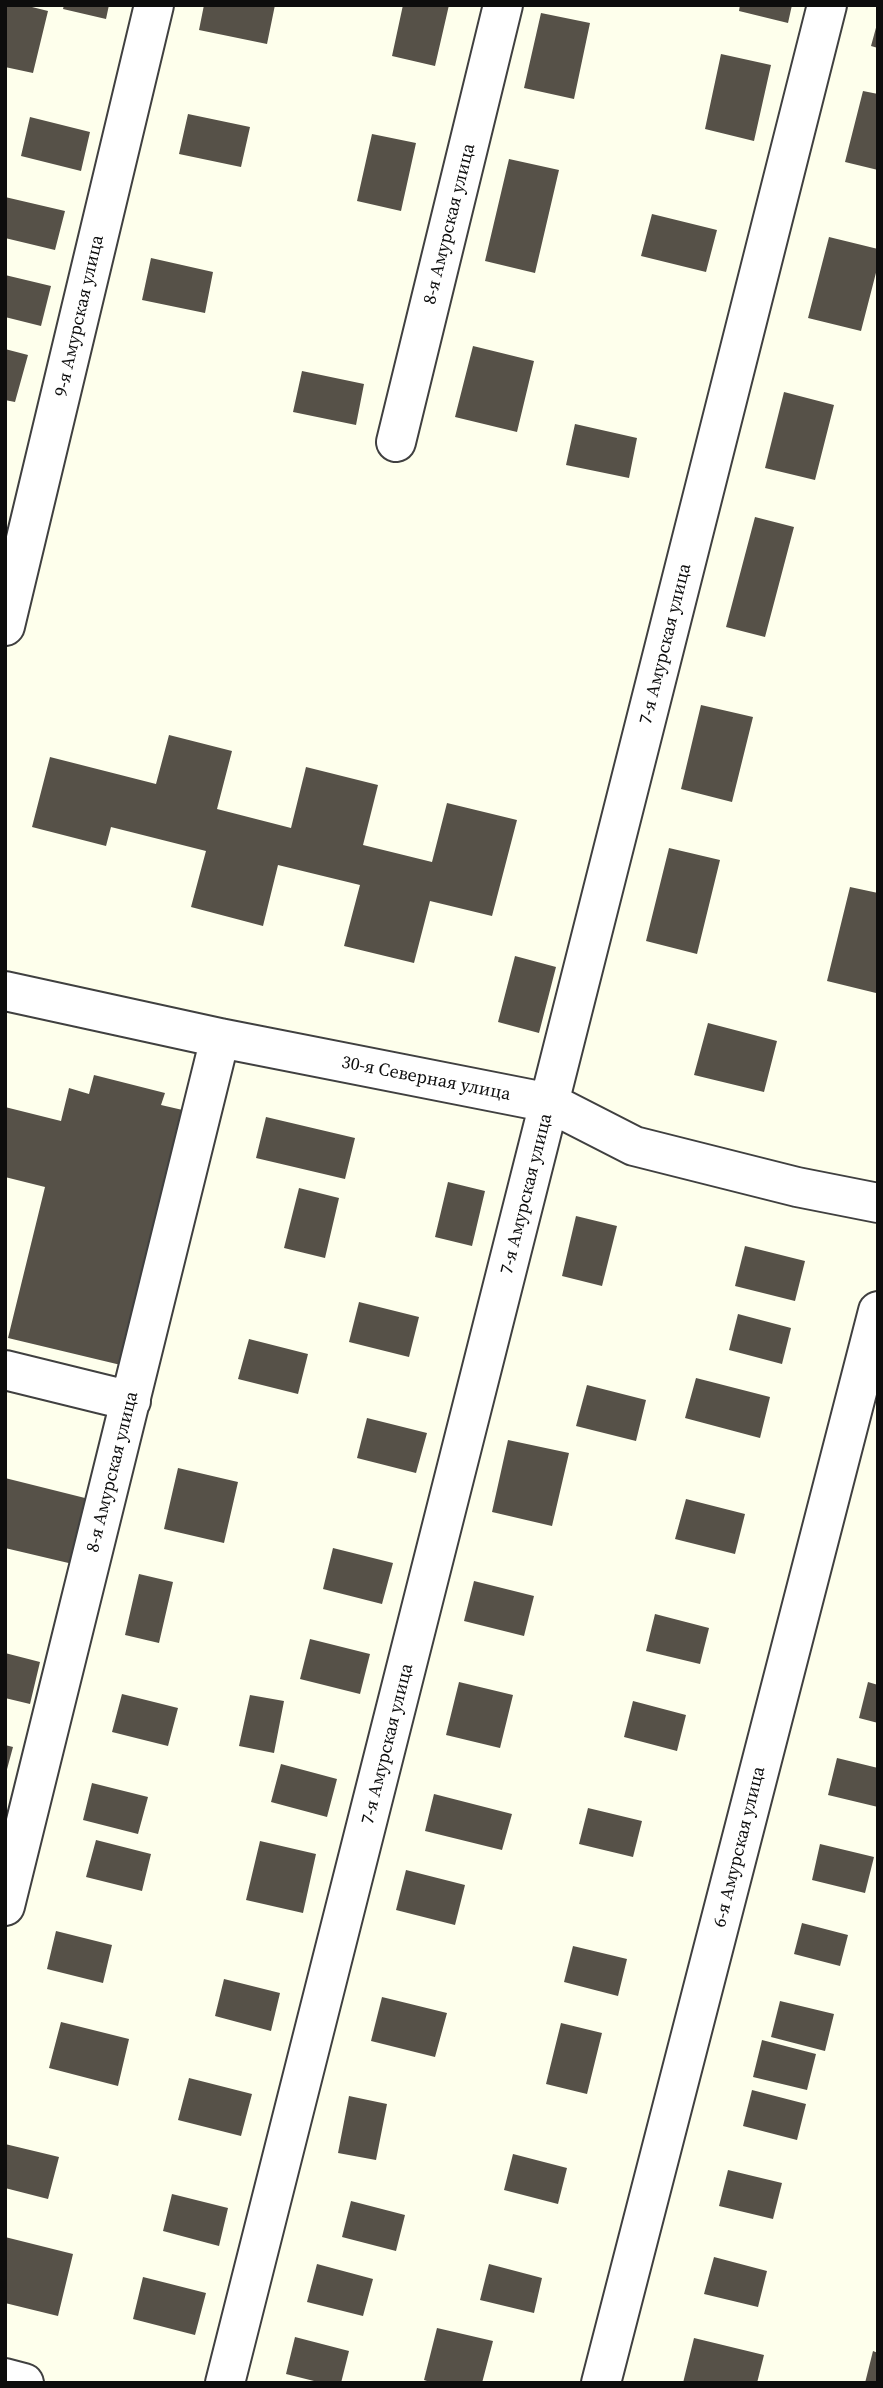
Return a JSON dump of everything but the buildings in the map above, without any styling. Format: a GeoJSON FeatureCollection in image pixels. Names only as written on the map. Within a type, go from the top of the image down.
{"type":"FeatureCollection","features":[{"type":"Feature","properties":{"kind":"street","name":"9-я Амурская улица"},"geometry":{"type":"LineString","coordinates":[[5,626],[154,5]]}},
{"type":"Feature","properties":{"kind":"street","name":"8-я Амурская улица"},"geometry":{"type":"LineString","coordinates":[[396,442],[503,5]]}},
{"type":"Feature","properties":{"kind":"street","name":"7-я Амурская улица"},"geometry":{"type":"LineString","coordinates":[[225,2383],[827,5]]}},
{"type":"Feature","properties":{"kind":"street","name":"30-я Северная улица"},"geometry":{"type":"LineString","coordinates":[[5,991],[220,1038],[550,1103],[634,1146],[797,1187],[878,1203]]}},
{"type":"Feature","properties":{"kind":"street","name":"8-я Амурская улица"},"geometry":{"type":"LineString","coordinates":[[5,1906],[220,1038]]}},
{"type":"Feature","properties":{"kind":"street","name":"6-я Амурская улица"},"geometry":{"type":"LineString","coordinates":[[601,2383],[878,1311]]}},
{"type":"Feature","properties":{"kind":"street"},"geometry":{"type":"LineString","coordinates":[[5,1370],[131,1401]]}},
{"type":"Feature","properties":{"kind":"street"},"geometry":{"type":"LineString","coordinates":[[5,2378],[24,2383]]}}]}
